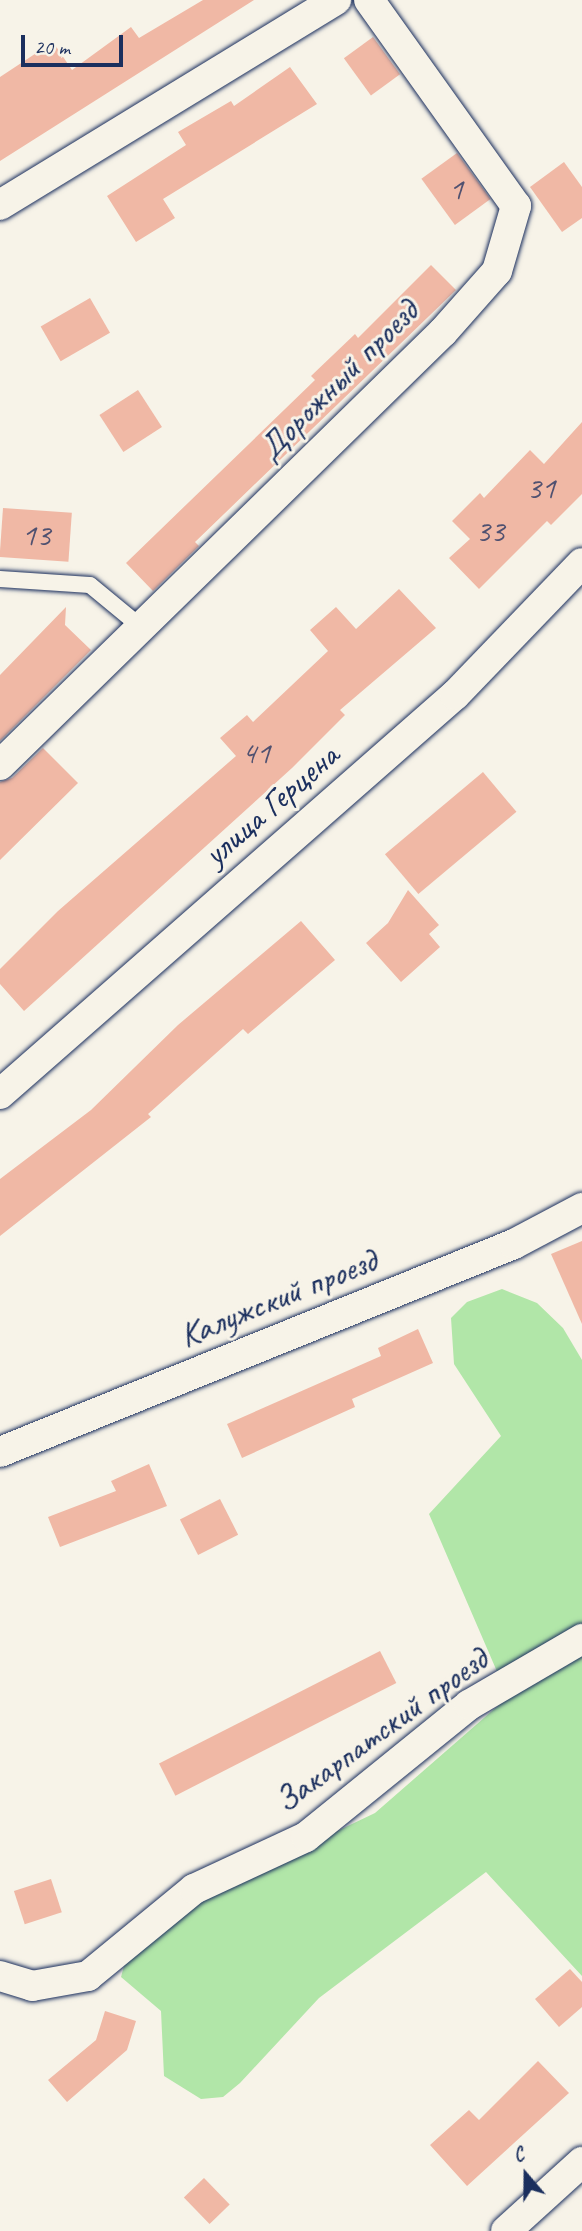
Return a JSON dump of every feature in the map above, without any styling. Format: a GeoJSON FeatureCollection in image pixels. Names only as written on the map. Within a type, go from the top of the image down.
{"type":"FeatureCollection","features":[{"type":"Feature","properties":{"kind":"street"},"geometry":{"type":"LineString","coordinates":[[0,205],[335,0]]}},
{"type":"Feature","properties":{"kind":"street","name":"Дорожный проезд"},"geometry":{"type":"LineString","coordinates":[[0,765],[443,332],[497,271],[516,206],[369,0]]}},
{"type":"Feature","properties":{"kind":"street","name":"улица Герцена"},"geometry":{"type":"LineString","coordinates":[[0,1094],[455,695],[582,563]]}},
{"type":"Feature","properties":{"kind":"street","name":"Калужский проезд"},"geometry":{"type":"LineString","coordinates":[[0,1452],[514,1244],[582,1208]]}},
{"type":"Feature","properties":{"kind":"street","name":"Закарпатский проезд"},"geometry":{"type":"LineString","coordinates":[[0,1976],[32,1986],[88,1976],[194,1889],[306,1837],[469,1704],[582,1639]]}},
{"type":"Feature","properties":{"kind":"street"},"geometry":{"type":"LineString","coordinates":[[506,2231],[582,2162]]}},
{"type":"Feature","properties":{"kind":"lane"},"geometry":{"type":"LineString","coordinates":[[0,579],[90,585],[141,627]]}},
{"type":"Feature","properties":{"kind":"green space"},"geometry":{"type":"Polygon","coordinates":[[[502,1289],[537,1303],[563,1328],[582,1360],[582,1976],[486,1872],[319,1998],[240,2083],[223,2097],[201,2099],[164,2076],[161,2011],[121,1977],[124,1966],[191,1901],[375,1813],[508,1697],[429,1514],[501,1436],[454,1364],[451,1318],[467,1302],[502,1289]]]}},
{"type":"Feature","properties":{"kind":"building"},"geometry":{"type":"Polygon","coordinates":[[[203,0],[254,0],[0,161],[0,77],[53,42],[72,70],[131,27],[139,38],[203,0]]]}},
{"type":"Feature","properties":{"kind":"building"},"geometry":{"type":"Polygon","coordinates":[[[373,37],[400,74],[371,95],[344,58],[373,37]]]}},
{"type":"Feature","properties":{"kind":"building"},"geometry":{"type":"Polygon","coordinates":[[[290,67],[317,104],[163,199],[175,218],[136,242],[107,196],[186,145],[178,132],[231,101],[234,106],[290,67]]]}},
{"type":"Feature","properties":{"kind":"building"},"geometry":{"type":"Polygon","coordinates":[[[457,153],[491,199],[455,225],[421,179],[457,153]]]}},
{"type":"Feature","properties":{"kind":"building"},"geometry":{"type":"Polygon","coordinates":[[[564,162],[582,187],[582,218],[562,232],[530,187],[564,162]]]}},
{"type":"Feature","properties":{"kind":"building"},"geometry":{"type":"Polygon","coordinates":[[[431,265],[456,290],[195,542],[199,546],[153,591],[126,563],[315,380],[311,376],[355,334],[358,338],[431,265]]]}},
{"type":"Feature","properties":{"kind":"building"},"geometry":{"type":"Polygon","coordinates":[[[90,298],[110,333],[61,361],[41,326],[90,298]]]}},
{"type":"Feature","properties":{"kind":"building"},"geometry":{"type":"Polygon","coordinates":[[[138,390],[162,427],[123,452],[99,415],[138,390]]]}},
{"type":"Feature","properties":{"kind":"building"},"geometry":{"type":"Polygon","coordinates":[[[582,422],[582,494],[551,525],[547,521],[479,589],[449,558],[470,539],[452,521],[480,493],[484,498],[530,450],[544,464],[582,422]]]}},
{"type":"Feature","properties":{"kind":"building"},"geometry":{"type":"Polygon","coordinates":[[[3,508],[72,513],[68,562],[0,557],[3,508]]]}},
{"type":"Feature","properties":{"kind":"building"},"geometry":{"type":"Polygon","coordinates":[[[399,589],[436,628],[340,710],[345,715],[292,768],[24,1011],[0,984],[0,969],[58,911],[236,756],[220,738],[247,715],[253,722],[328,651],[310,630],[336,607],[356,629],[399,589]]]}},
{"type":"Feature","properties":{"kind":"building"},"geometry":{"type":"Polygon","coordinates":[[[66,607],[65,625],[91,650],[0,741],[0,675],[66,607]]]}},
{"type":"Feature","properties":{"kind":"building"},"geometry":{"type":"Polygon","coordinates":[[[43,748],[78,783],[0,860],[0,782],[12,778],[43,748]]]}},
{"type":"Feature","properties":{"kind":"building"},"geometry":{"type":"Polygon","coordinates":[[[483,772],[516,812],[418,894],[385,854],[483,772]]]}},
{"type":"Feature","properties":{"kind":"building"},"geometry":{"type":"Polygon","coordinates":[[[408,890],[439,925],[429,934],[440,947],[401,982],[366,943],[388,923],[408,890]]]}},
{"type":"Feature","properties":{"kind":"building"},"geometry":{"type":"Polygon","coordinates":[[[301,921],[335,960],[248,1034],[243,1029],[148,1114],[151,1117],[0,1236],[0,1179],[91,1110],[178,1025],[301,921]]]}},
{"type":"Feature","properties":{"kind":"building"},"geometry":{"type":"Polygon","coordinates":[[[582,1241],[582,1324],[551,1254],[582,1241]]]}},
{"type":"Feature","properties":{"kind":"building"},"geometry":{"type":"Polygon","coordinates":[[[418,1329],[433,1363],[352,1399],[355,1407],[242,1458],[227,1424],[381,1356],[378,1348],[418,1329]]]}},
{"type":"Feature","properties":{"kind":"building"},"geometry":{"type":"Polygon","coordinates":[[[149,1464],[167,1506],[60,1547],[48,1517],[116,1491],[111,1481],[149,1464]]]}},
{"type":"Feature","properties":{"kind":"building"},"geometry":{"type":"Polygon","coordinates":[[[220,1499],[238,1535],[198,1555],[180,1519],[220,1499]]]}},
{"type":"Feature","properties":{"kind":"building"},"geometry":{"type":"Polygon","coordinates":[[[380,1651],[396,1683],[175,1796],[159,1764],[380,1651]]]}},
{"type":"Feature","properties":{"kind":"building"},"geometry":{"type":"Polygon","coordinates":[[[51,1879],[62,1912],[25,1924],[14,1891],[51,1879]]]}},
{"type":"Feature","properties":{"kind":"building"},"geometry":{"type":"Polygon","coordinates":[[[570,1969],[582,1982],[582,2007],[559,2027],[535,1999],[570,1969]]]}},
{"type":"Feature","properties":{"kind":"building"},"geometry":{"type":"Polygon","coordinates":[[[105,2011],[136,2021],[127,2050],[67,2102],[48,2080],[96,2040],[105,2011]]]}},
{"type":"Feature","properties":{"kind":"building"},"geometry":{"type":"Polygon","coordinates":[[[538,2061],[569,2093],[467,2186],[430,2145],[469,2110],[479,2120],[538,2061]]]}},
{"type":"Feature","properties":{"kind":"building"},"geometry":{"type":"Polygon","coordinates":[[[204,2178],[230,2205],[210,2224],[184,2197],[204,2178]]]}}]}
